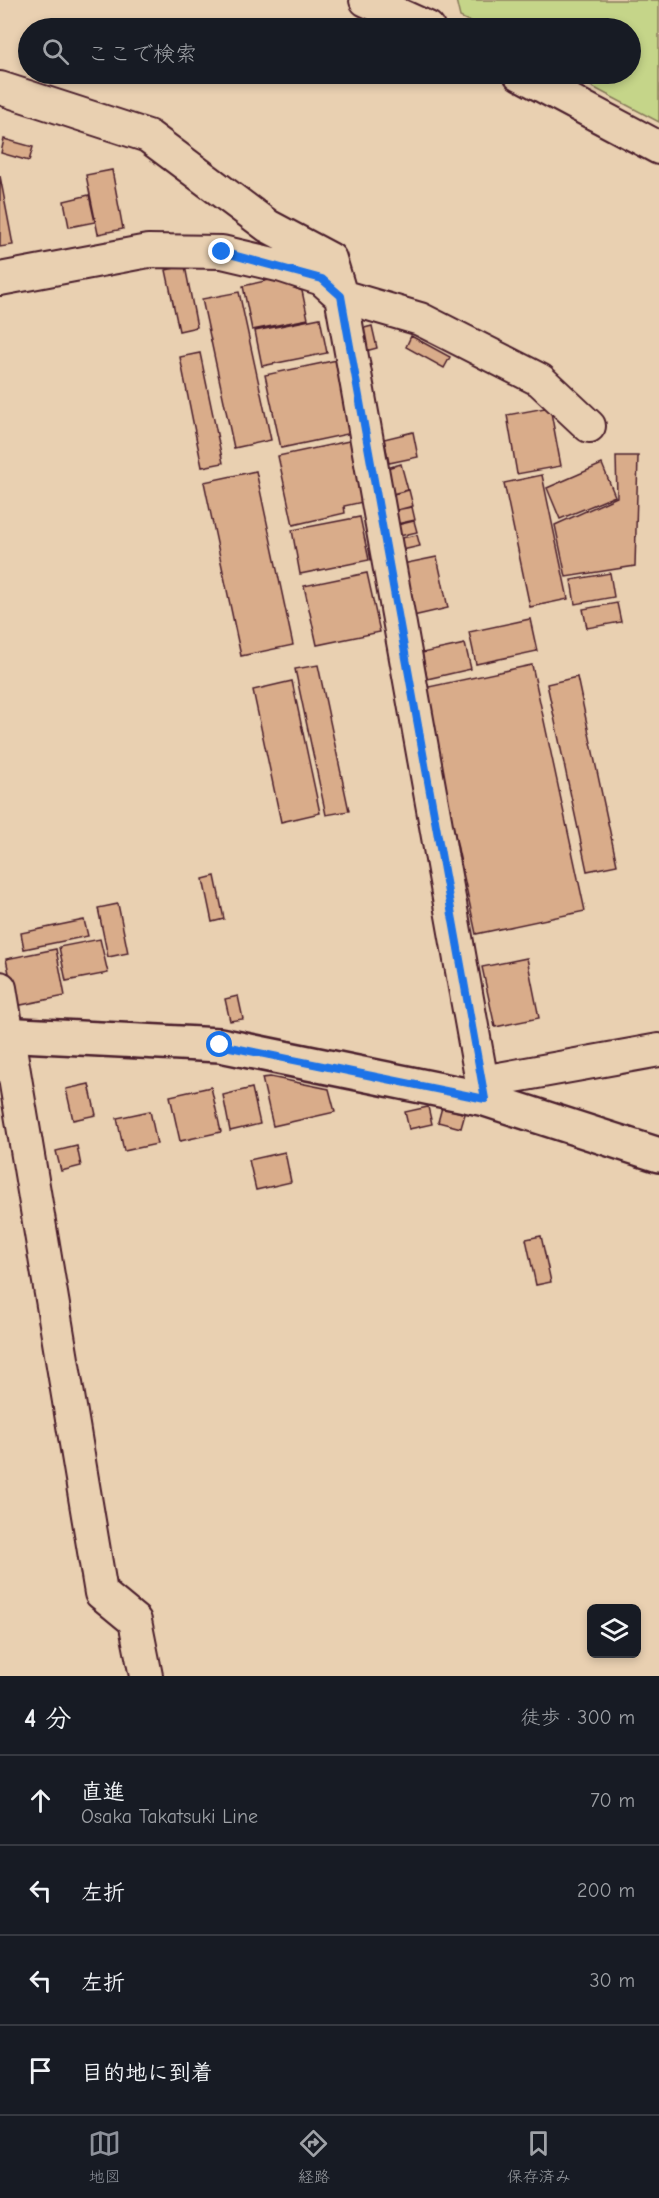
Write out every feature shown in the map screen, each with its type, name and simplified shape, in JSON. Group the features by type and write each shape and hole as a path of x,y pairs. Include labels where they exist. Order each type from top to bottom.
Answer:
{"main road":[{"path":"5,1034 220,1045 483,1091 659,1155"}],"street":[{"path":"366,0 406,18"},
{"path":"539,84 659,148"},
{"path":"0,88 148,136 268,226 330,260 341,296 483,1091 659,1050"},
{"path":"0,279 148,251 222,252 322,279 341,296 420,319 540,380 589,426"},
{"path":"0,988 5,1034 100,1593 135,1621 146,1676"}],"green space":[{"path":"456,0 659,0 659,122 587,84 641,84 641,18 460,17"}],"building":[{"path":"4,139 33,147 29,161 1,153"},
{"path":"112,170 123,229 98,234 86,175"},
{"path":"0,176 13,245 0,247"},
{"path":"89,195 95,222 69,227 64,201"},
{"path":"185,266 197,327 179,331 166,270"},
{"path":"274,279 302,291 308,319 252,330 243,286"},
{"path":"239,292 271,440 234,448 202,299"},
{"path":"320,318 327,353 262,366 255,331"},
{"path":"372,326 377,348 358,353 353,331"},
{"path":"411,336 450,357 444,368 406,347"},
{"path":"200,353 223,463 202,467 180,357"},
{"path":"342,359 357,432 281,448 265,375"},
{"path":"550,407 561,466 517,474 507,415"},
{"path":"413,432 418,457 389,463 384,439"},
{"path":"354,440 367,501 344,506 345,513 293,525 278,456"},
{"path":"616,456 638,456 635,566 566,577 555,525 617,497"},
{"path":"401,464 408,490 388,495 380,470"},
{"path":"602,464 615,496 560,519 547,488"},
{"path":"256,471 293,645 241,656 204,482"},
{"path":"542,475 568,599 530,607 504,483"},
{"path":"409,490 413,506 394,511 390,495"},
{"path":"412,507 415,520 392,525 390,511"},
{"path":"360,517 369,560 300,574 292,530"},
{"path":"414,521 417,532 395,537 393,526"},
{"path":"417,535 420,546 398,551 396,539"},
{"path":"437,557 448,608 413,616 402,564"},
{"path":"367,573 380,632 317,645 304,586"},
{"path":"610,573 614,597 575,604 571,580"},
{"path":"617,603 621,622 587,628 583,609"},
{"path":"530,619 537,651 476,664 469,632"},
{"path":"465,644 471,669 427,679 422,653"},
{"path":"318,665 349,811 326,815 295,669"},
{"path":"532,665 585,911 476,934 424,688"},
{"path":"577,677 617,865 587,871 547,684"},
{"path":"292,681 320,813 281,822 253,690"},
{"path":"215,876 224,919 212,922 203,879"},
{"path":"118,904 128,953 108,957 98,908"},
{"path":"84,920 88,936 24,949 21,933"},
{"path":"100,939 108,973 66,981 59,947"},
{"path":"56,949 65,996 16,1006 6,959"},
{"path":"527,958 539,1018 495,1027 482,967"},
{"path":"238,996 243,1019 230,1021 225,999"},
{"path":"270,1077 329,1089 335,1112 273,1126 262,1078"},
{"path":"89,1084 96,1115 73,1120 66,1089"},
{"path":"211,1087 221,1132 180,1141 170,1096"},
{"path":"252,1088 260,1124 230,1131 223,1095"},
{"path":"428,1107 432,1124 409,1129 405,1112"},
{"path":"442,1107 465,1114 461,1128 438,1122"},
{"path":"150,1111 157,1144 124,1151 117,1118"},
{"path":"77,1146 81,1166 61,1171 56,1151"},
{"path":"285,1152 291,1182 256,1190 249,1160"},
{"path":"541,1236 551,1282 536,1285 526,1239"}],"route":[{"path":"220,1045 485,1099 341,296 322,279 282,266 222,252"}]}
